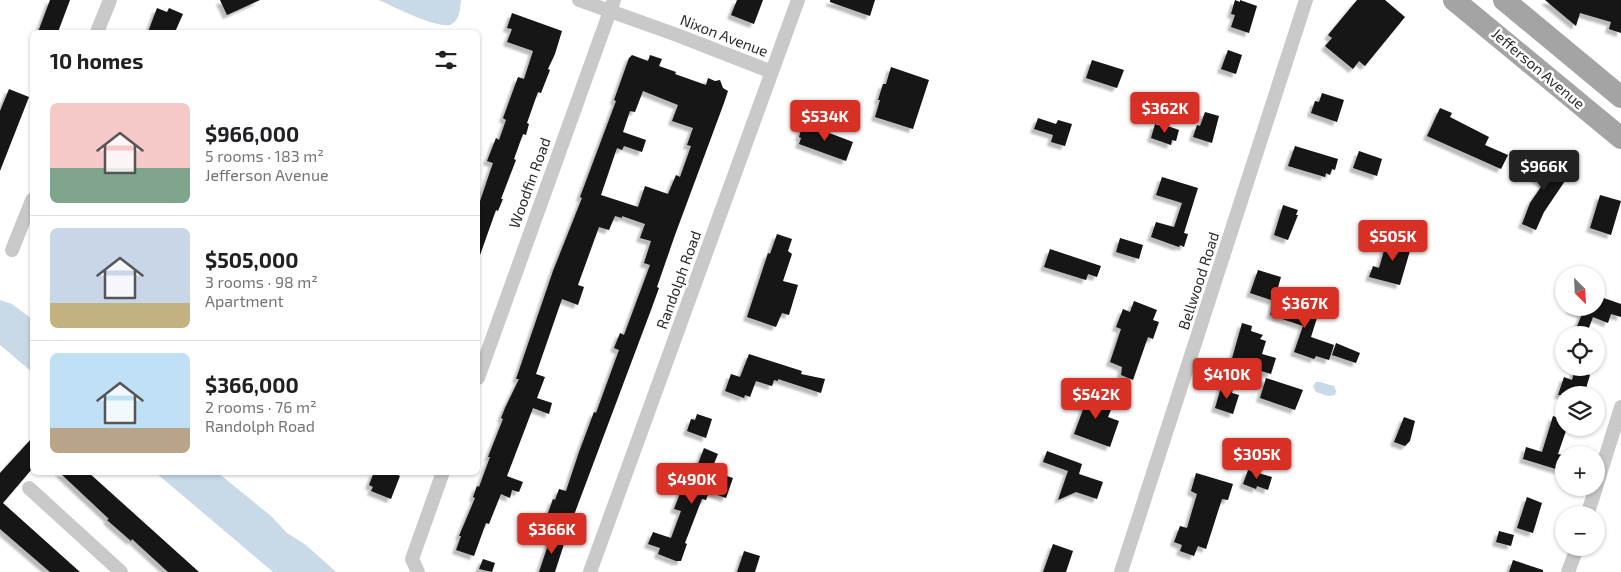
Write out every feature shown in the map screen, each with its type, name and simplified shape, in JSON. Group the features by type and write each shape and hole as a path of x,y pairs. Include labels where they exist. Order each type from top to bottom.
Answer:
{"main road":[{"name":"Jefferson Avenue","path":"1454,0 1621,138"},
{"name":"Jefferson Avenue","path":"1504,0 1621,97"}],"street":[{"path":"98,30 110,0"},
{"name":"Nixon Avenue","path":"578,0 612,6 677,35 772,72"},
{"name":"Randolph Road","path":"590,572 798,0"},
{"name":"Bellwood Road","path":"1121,572 1306,0"},
{"name":"Woodfin Road","path":"480,372 612,6"},
{"path":"12,250 29,221"},
{"path":"1605,459 1621,408"},
{"path":"418,572 412,559 442,475"},
{"path":"29,488 121,572"},
{"path":"1568,572 1574,556"}],"water":[{"path":"379,0 461,0 457,19 452,24 446,25 416,17"},
{"path":"0,300 12,304 30,318 30,370 0,345"},
{"path":"1316,382 1334,386 1335,395 1328,396 1316,392 1313,386"},
{"path":"158,475 220,475 271,516 287,533 306,545 336,572 273,572"}],"building":[{"path":"50,0 70,0 59,30 39,30"},
{"path":"220,0 260,0 227,15"},
{"path":"737,0 763,0 754,24 731,15"},
{"path":"830,0 875,0 870,16 830,2"},
{"path":"1235,0 1257,6 1249,33 1231,27 1235,15 1231,14"},
{"path":"1357,0 1385,0 1405,17 1365,66 1359,61 1353,69 1325,46 1332,38 1328,35"},
{"path":"1545,0 1621,0 1621,33 1609,29 1611,22 1580,13 1576,26"},
{"path":"157,8 167,12 169,8 183,14 176,30 149,30"},
{"path":"512,13 562,31 548,69 550,70 541,93 538,92 527,123 529,124 526,135 523,134 514,159 516,160 501,199 503,199 498,211 496,210 480,255 480,201 493,163 487,161 496,138 499,140 506,120 503,118 518,77 524,79 533,51 507,42 512,29 507,28"},
{"path":"1228,50 1242,55 1236,74 1221,69"},
{"path":"632,55 648,61 650,55 662,59 659,66 676,72 675,74 706,85 708,78 715,81 720,80 723,88 728,91 675,235 657,287 659,288 571,523 548,513 559,489 566,491 594,412 596,413 619,350 614,348 620,333 624,335 650,265 644,263 651,241 640,238 645,224 622,216 622,218 615,216 609,230 599,227 578,285 584,287 578,305 562,299 536,374 545,377 537,398 552,403 549,414 533,408 507,476 523,482 519,492 512,490 510,498 501,494 489,524 486,523 474,556 456,550 461,536 459,536 475,498 473,497 477,486 479,487 490,457 488,457 503,419 501,418 519,379 516,379 553,271 582,198 580,197 616,101 614,100 629,58","holes":["643,91 678,105 672,121 693,128 687,145 691,146 680,177 676,175 668,194 645,186 638,207 601,195 617,148 622,150 624,146 642,152 646,140 623,132 630,111 635,112"]},
{"path":"1092,60 1124,70 1117,88 1086,78"},
{"path":"891,67 929,80 913,129 875,117 883,84 886,84"},
{"path":"9,89 29,97 0,171 0,111"},
{"path":"1322,93 1344,100 1337,122 1311,113 1315,101 1319,102"},
{"path":"1440,108 1452,113 1450,117 1489,137 1485,145 1508,155 1501,169 1427,136"},
{"path":"1205,112 1219,116 1212,143 1193,137 1197,125 1200,126"},
{"path":"1038,118 1056,124 1058,120 1072,124 1065,146 1051,142 1053,135 1034,129"},
{"path":"803,123 853,142 846,161 799,144"},
{"path":"1155,124 1161,126 1162,124 1179,130 1176,141 1172,140 1171,145 1151,138"},
{"path":"1295,146 1338,159 1335,170 1332,169 1330,175 1326,173 1325,177 1288,166"},
{"path":"1359,151 1382,159 1377,176 1353,168"},
{"path":"1545,158 1569,175 1544,212 1536,230 1522,224 1530,203 1543,184 1533,176"},
{"path":"1162,177 1198,188 1184,233 1188,234 1184,247 1151,237 1156,222 1174,227 1182,203 1156,195"},
{"path":"1600,195 1621,201 1611,235 1590,228"},
{"path":"1283,205 1298,210 1296,215 1298,215 1288,240 1274,235"},
{"path":"777,234 792,239 788,251 792,254 783,281 798,285 789,315 782,313 776,327 747,317 768,253 770,254"},
{"path":"1388,237 1412,244 1400,285 1369,277 1373,266 1379,268"},
{"path":"1120,238 1143,245 1139,259 1116,252"},
{"path":"1050,249 1101,266 1097,277 1088,274 1086,280 1044,267"},
{"path":"1258,270 1281,277 1274,301 1250,293"},
{"path":"1605,298 1621,304 1621,317 1611,314 1608,323 1593,317 1590,326 1577,326 1581,316 1605,316"},
{"path":"1312,299 1322,302 1311,337 1334,345 1329,360 1316,356 1314,359 1294,352 1303,326 1270,315 1274,301 1308,312"},
{"path":"1134,301 1157,310 1153,320 1159,322 1153,339 1148,337 1133,380 1121,375 1122,367 1110,362 1121,329 1116,327 1123,309 1130,312"},
{"path":"1242,323 1252,326 1251,331 1263,335 1260,339 1266,341 1262,354 1276,358 1271,374 1231,362"},
{"path":"1336,343 1360,353 1356,363 1332,355"},
{"path":"749,354 802,371 801,374 825,379 821,393 778,379 778,381 774,380 772,386 756,381 750,397 745,395 744,398 725,391 731,374 740,377"},
{"path":"1573,376 1590,376 1587,386 1561,386 1564,377 1572,380"},
{"path":"1266,378 1303,390 1295,410 1260,398"},
{"path":"1222,384 1233,388 1232,393 1239,395 1233,414 1215,408"},
{"path":"1077,392 1113,405 1108,417 1119,421 1110,447 1074,434 1084,407 1073,403"},
{"path":"697,414 712,419 706,438 687,431 691,419 695,420"},
{"path":"1553,416 1555,417 1555,436 1564,436 1561,446 1555,446 1555,469 1523,459 1526,447 1542,452"},
{"path":"1404,417 1415,421 1410,441 1405,446 1394,442"},
{"path":"30,440 30,471 3,503 80,572 50,572 0,529 0,473"},
{"path":"704,448 718,454 711,471 733,478 726,498 709,492 706,500 702,499 685,543 687,544 681,561 676,561 658,554 660,548 648,544 653,532 671,538 681,511 674,509 684,483 690,485"},
{"path":"1047,451 1082,464 1079,474 1103,482 1097,499 1076,492 1058,500 1068,471 1043,462"},
{"path":"1248,470 1272,477 1268,490 1257,486 1256,489 1243,484"},
{"path":"1196,473 1233,484 1228,500 1222,499 1206,549 1198,546 1194,556 1180,551 1182,545 1174,542 1180,526 1187,528 1197,494 1191,491"},
{"path":"62,475 91,475 199,572 168,572 132,539 131,541 107,520 109,519"},
{"path":"373,475 400,476 391,499 371,491 373,487 369,485"},
{"path":"1527,497 1542,503 1533,533 1517,528"},
{"path":"1499,531 1514,535 1511,546 1496,542"},
{"path":"551,536 565,541 555,572 539,572"},
{"path":"1053,544 1073,551 1066,572 1043,572"},
{"path":"744,551 760,556 755,572 737,572"},
{"path":"483,559 495,563 492,572 479,569"},
{"path":"1513,560 1543,570 1543,572 1509,572"}]}
